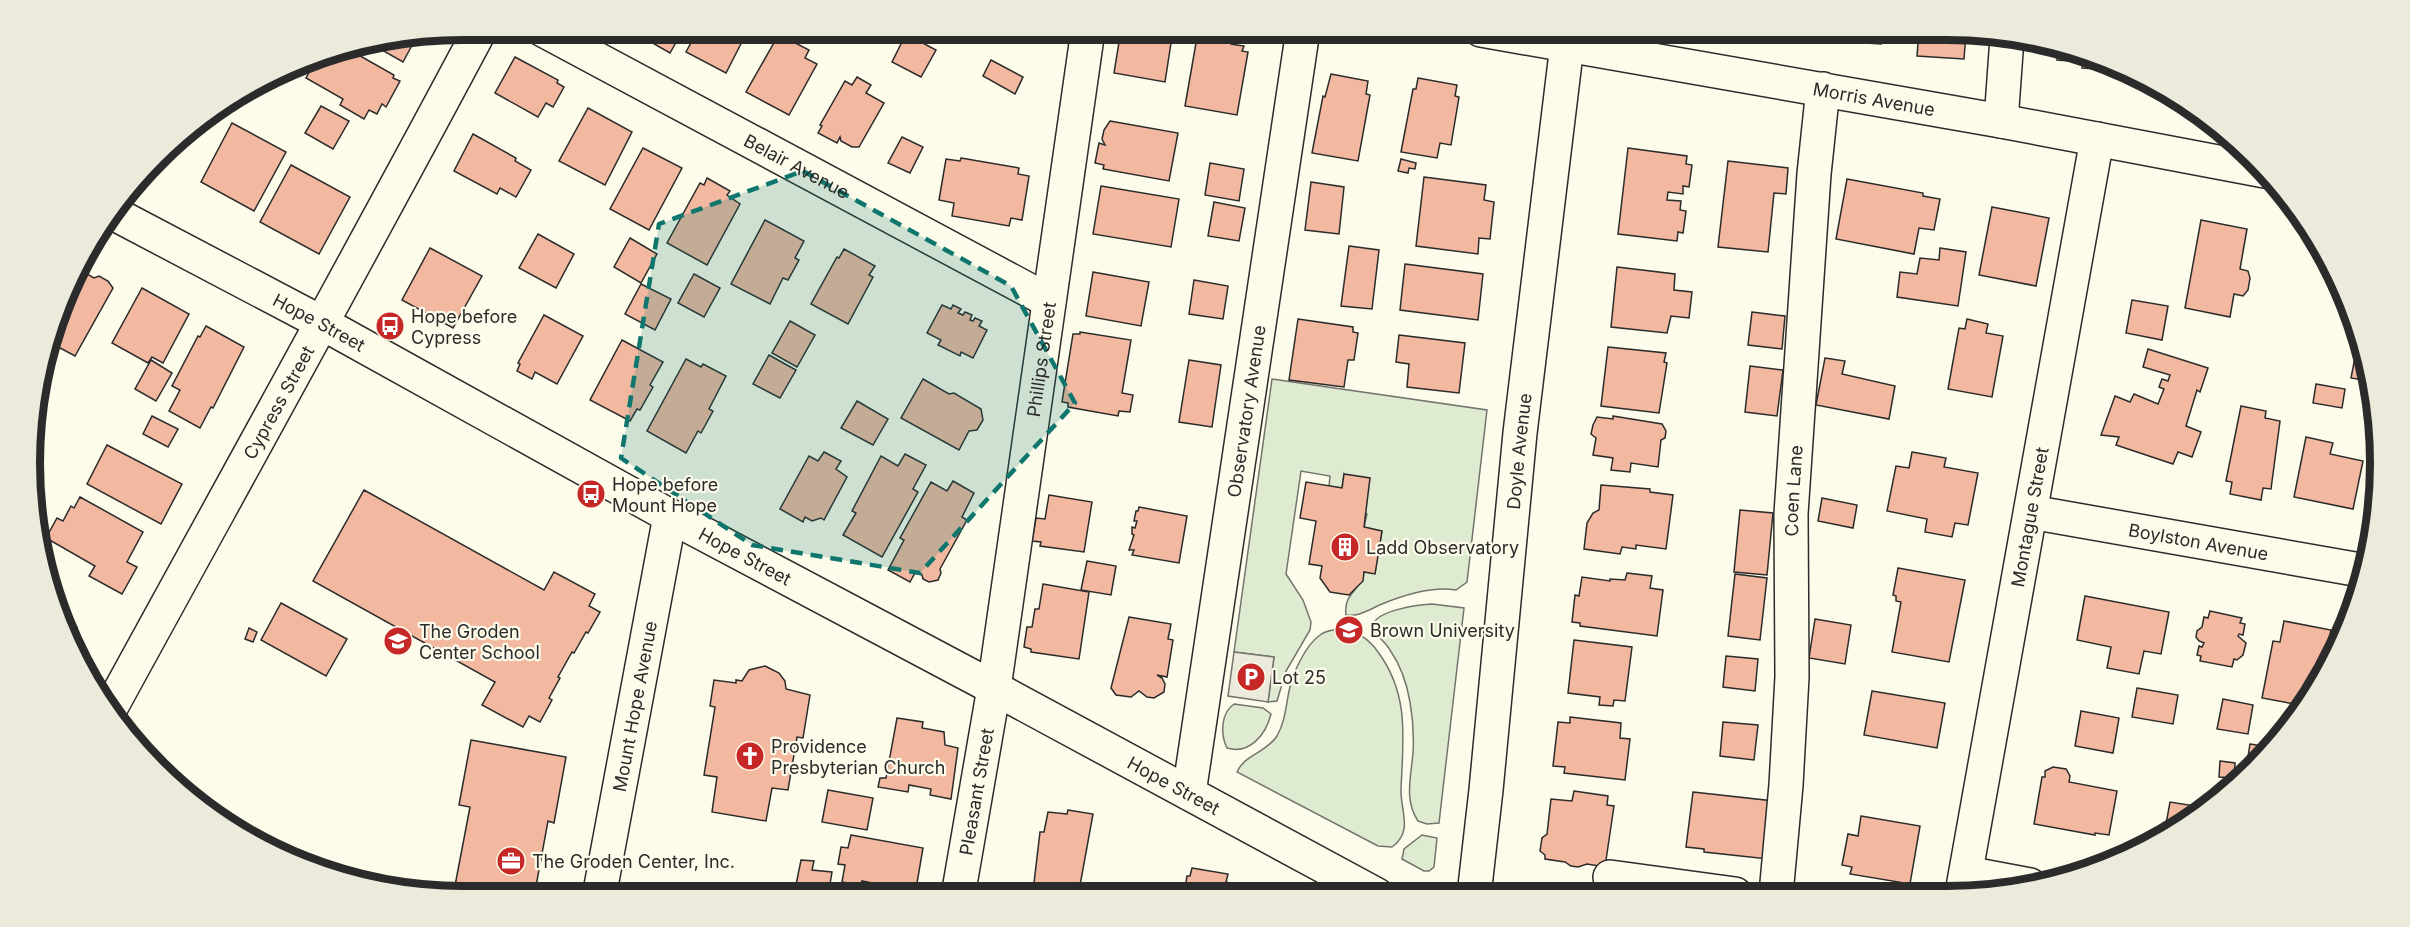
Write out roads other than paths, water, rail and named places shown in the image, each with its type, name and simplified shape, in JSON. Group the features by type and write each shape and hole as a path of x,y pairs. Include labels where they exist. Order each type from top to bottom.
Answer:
{"street":[{"name":"Cypress Street","path":"115,703 347,280 475,40"},
{"name":"Belair Avenue","path":"562,40 1049,301"},
{"name":"Phillips Street","path":"994,688 1087,40"},
{"name":"Observatory Avenue","path":"1189,793 1302,40"},
{"name":"Morris Avenue","path":"1538,40 1567,45 1607,41 1823,89 2250,168"},
{"name":"Doyle Avenue","path":"1475,886 1520,433 1567,45"},
{"path":"2001,121 2007,45"},
{"name":"Coen Lane","path":"1777,886 1786,785 1792,677 1791,514 1814,174 1823,89"},
{"name":"Montague Street","path":"1964,883 2097,139"},
{"name":"Hope Street","path":"120,217 322,323 670,516 1360,886"},
{"name":"Boylston Avenue","path":"2031,512 2356,569"},
{"name":"Mount Hope Avenue","path":"601,886 670,516"},
{"name":"Pleasant Street","path":"960,886 994,688"},
{"path":"1610,877 1677,886"},
{"path":"1964,883 1994,884"}],"place":[{"name":"Hope before Cypress","path":"390,326"},
{"name":"Hope before Mount Hope","path":"591,494"},
{"name":"Ladd Observatory","path":"1345,547"},
{"name":"Brown University","path":"1349,630"},
{"name":"The Groden Center School","path":"398,641"},
{"name":"Lot 25","path":"1251,677"},
{"name":"Providence Presbyterian Church","path":"750,756"},
{"name":"The Groden Center, Inc.","path":"511,861"}]}
